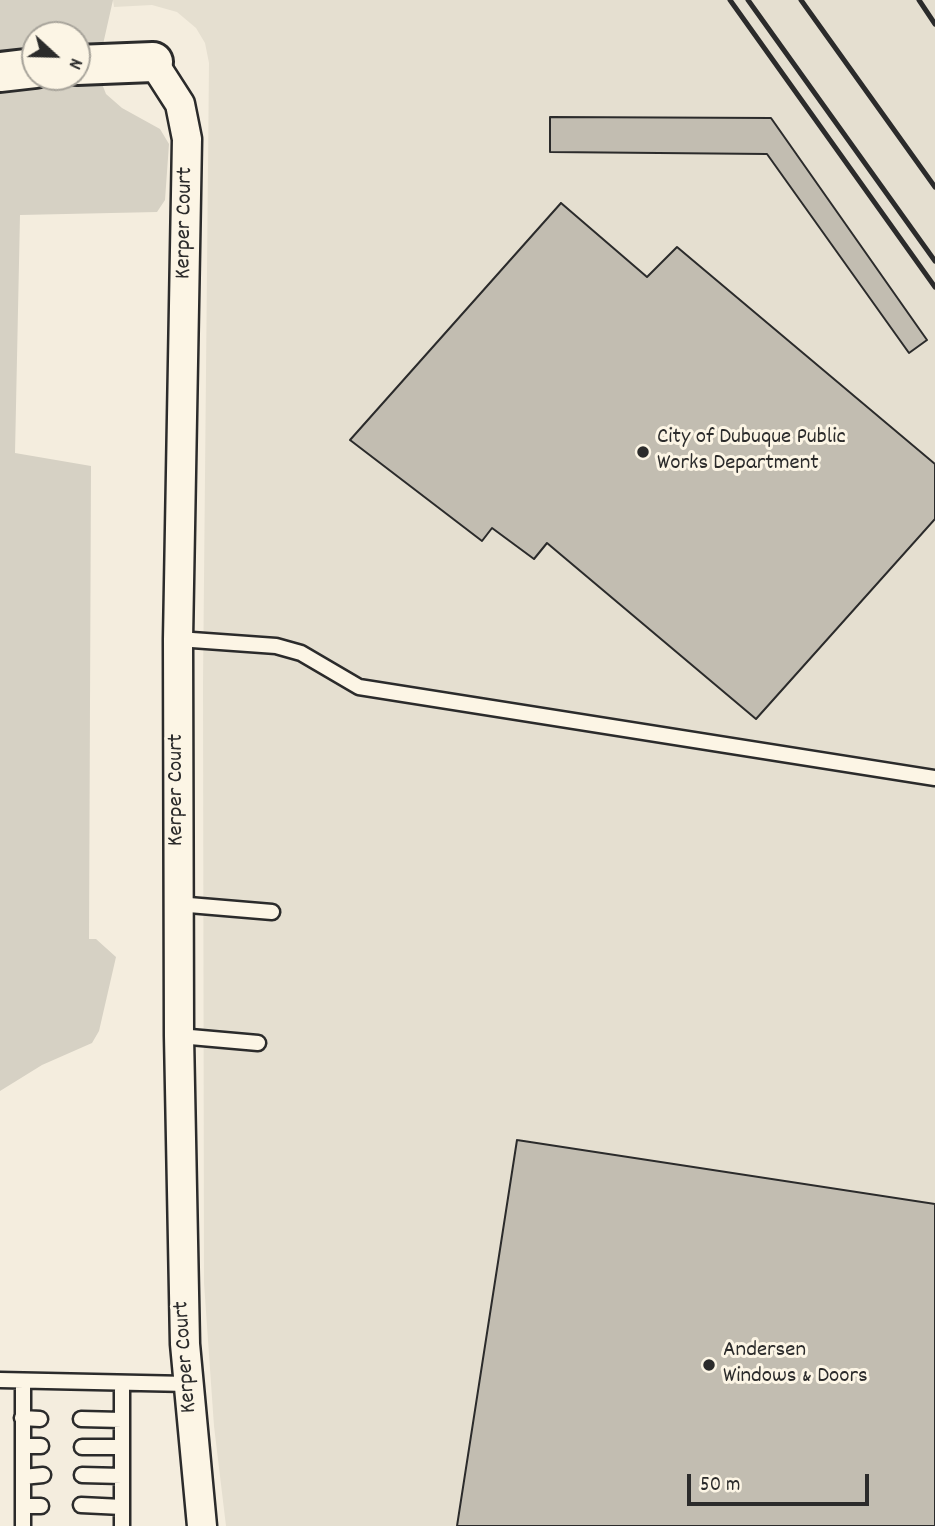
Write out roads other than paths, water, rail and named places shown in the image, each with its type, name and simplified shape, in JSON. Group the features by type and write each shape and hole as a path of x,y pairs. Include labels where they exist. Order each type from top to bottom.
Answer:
{"street":[{"path":"91,64 153,62"},
{"name":"Kerper Court","path":"153,62 180,104 187,139 178,639 178,1036 181,1258 188,1384 202,1526"},
{"path":"0,72 21,70"}],"lane":[{"path":"178,639 276,646 301,653 359,687 935,778"},
{"path":"177,904 272,912"},
{"path":"178,1036 258,1043"},
{"path":"0,1380 122,1385 188,1384"},
{"path":"23,1381 23,1526"},
{"path":"122,1385 122,1526"},
{"path":"22,1418 40,1419"},
{"path":"81,1419 122,1420"},
{"path":"23,1446 41,1446"},
{"path":"82,1447 122,1447"},
{"path":"23,1477 43,1475"},
{"path":"82,1475 122,1476"},
{"path":"81,1505 122,1507"},
{"path":"23,1506 41,1506"}],"railway":[{"path":"730,0 935,287"},
{"path":"748,0 935,261"},
{"path":"801,0 935,187"},
{"path":"919,0 935,24"}],"place":[{"name":"City of Dubuque Public Works Department","path":"643,452"},
{"name":"Andersen Windows & Doors","path":"709,1365"}]}
